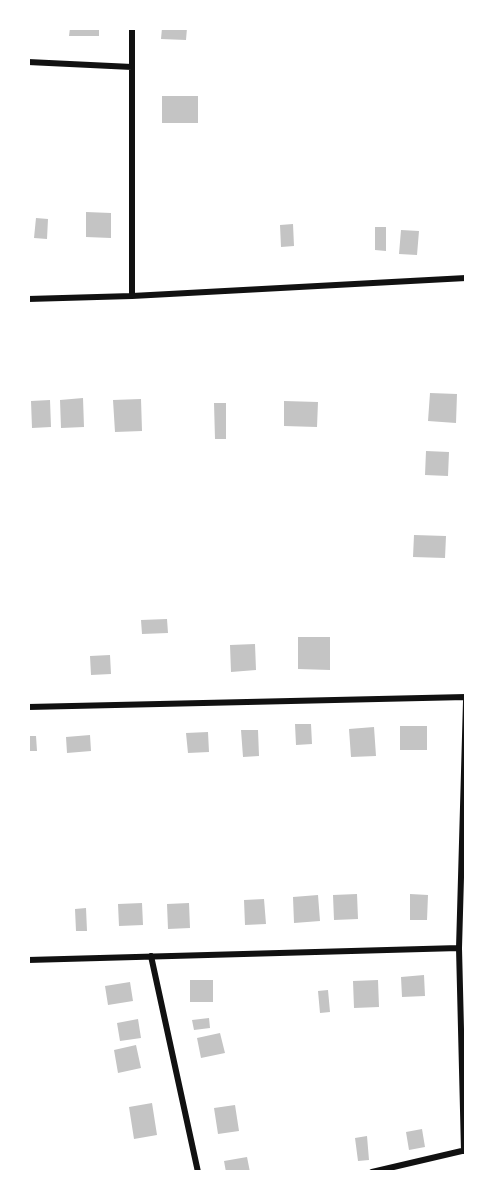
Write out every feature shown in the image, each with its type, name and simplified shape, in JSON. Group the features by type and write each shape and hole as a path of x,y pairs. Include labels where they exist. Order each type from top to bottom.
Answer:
{"street":[{"path":"132,28 132,296"},
{"path":"28,62 132,67"},
{"path":"28,299 132,296 465,278"},
{"path":"28,707 465,699 459,948 465,1150 372,1172"},
{"path":"28,960 459,948"},
{"path":"151,956 198,1172"}],"building":[{"path":"70,28 99,28 99,36 69,36"},
{"path":"162,28 187,28 186,40 161,39"},
{"path":"162,96 198,96 198,123 162,123"},
{"path":"86,212 111,213 111,238 86,237"},
{"path":"36,218 48,219 47,239 34,238"},
{"path":"293,224 294,246 281,247 280,225"},
{"path":"375,227 386,227 386,251 375,250"},
{"path":"401,230 419,231 417,255 399,254"},
{"path":"430,393 457,394 456,423 428,421"},
{"path":"83,398 84,427 61,428 60,400"},
{"path":"141,399 142,431 115,432 113,400"},
{"path":"50,400 51,427 32,428 31,401"},
{"path":"284,401 318,402 317,427 284,426"},
{"path":"214,403 226,403 226,439 215,439"},
{"path":"426,451 449,452 448,476 425,475"},
{"path":"414,535 446,536 445,558 413,557"},
{"path":"167,619 168,633 142,634 141,620"},
{"path":"298,637 330,637 330,670 298,669"},
{"path":"255,644 256,670 231,672 230,645"},
{"path":"110,655 111,674 91,675 90,656"},
{"path":"295,724 311,724 312,744 296,745"},
{"path":"400,726 427,726 427,750 400,750"},
{"path":"374,727 376,756 351,757 349,729"},
{"path":"241,730 258,730 259,756 243,757"},
{"path":"208,732 209,752 188,753 186,733"},
{"path":"90,735 91,751 67,753 66,737"},
{"path":"28,736 36,736 37,751 28,751"},
{"path":"357,894 358,919 334,920 333,895"},
{"path":"410,894 428,895 427,920 410,920"},
{"path":"318,895 320,921 294,923 293,897"},
{"path":"264,899 266,924 245,925 244,900"},
{"path":"142,903 143,925 119,926 118,904"},
{"path":"189,903 190,928 168,929 167,904"},
{"path":"86,908 87,931 76,931 75,909"},
{"path":"424,975 425,996 402,997 401,977"},
{"path":"190,980 213,980 213,1002 190,1002"},
{"path":"378,980 379,1007 354,1008 353,981"},
{"path":"130,982 133,1001 108,1005 105,986"},
{"path":"328,990 330,1012 320,1013 318,991"},
{"path":"209,1018 210,1028 194,1030 192,1020"},
{"path":"138,1019 141,1038 120,1041 117,1023"},
{"path":"220,1033 225,1053 201,1058 197,1038"},
{"path":"136,1045 141,1068 118,1073 114,1050"},
{"path":"152,1103 157,1135 134,1139 129,1107"},
{"path":"235,1105 239,1131 218,1134 214,1108"},
{"path":"422,1129 425,1147 409,1150 406,1132"},
{"path":"367,1136 369,1160 358,1161 355,1138"},
{"path":"247,1157 250,1172 226,1172 224,1161"}]}
